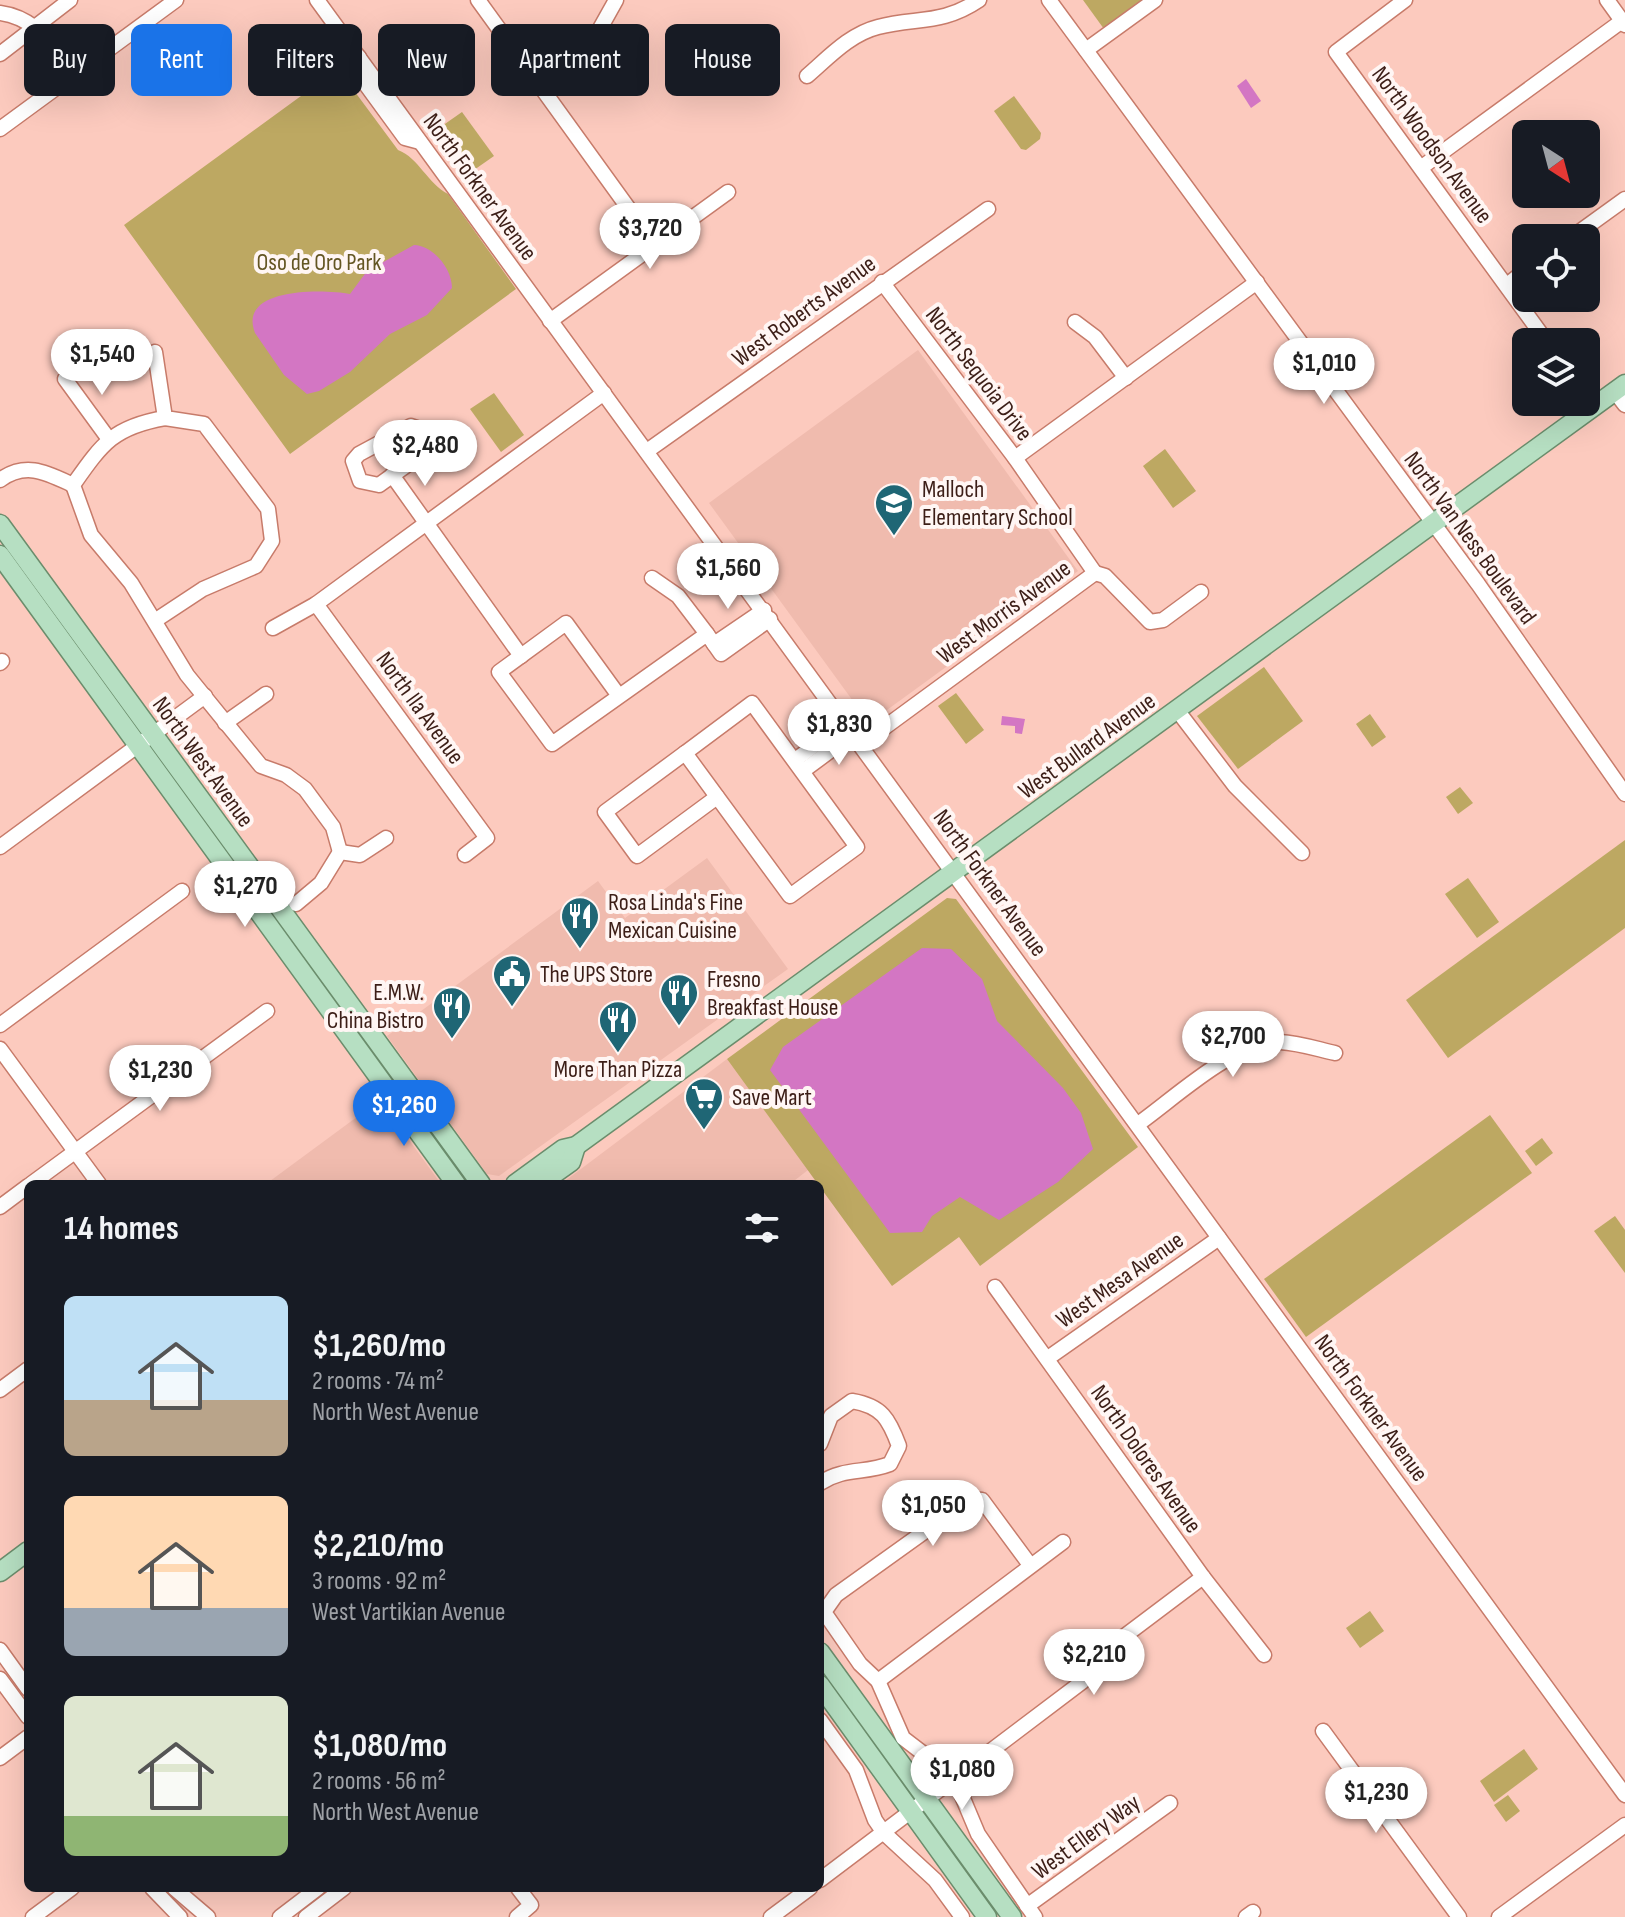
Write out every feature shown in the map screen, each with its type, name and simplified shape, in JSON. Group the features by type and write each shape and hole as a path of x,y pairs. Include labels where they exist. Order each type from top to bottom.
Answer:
{"main road":[{"name":"West Bullard Avenue","path":"1600,398 1623,390"},
{"name":"West Bullard Avenue","path":"520,1180 563,1149 576,1146 955,872 1432,524 1572,416"},
{"name":"North West Avenue","path":"0,524 478,1180"},
{"name":"North West Avenue","path":"0,555 453,1180"},
{"path":"228,870 259,900 330,994 347,999"},
{"name":"West Bullard Avenue","path":"546,1180 571,1162 576,1146"},
{"path":"0,1572 24,1554"},
{"path":"824,1658 926,1799 1025,1913"},
{"path":"824,1691 987,1917"}],"street":[{"path":"37,24 70,0"},
{"path":"115,45 176,0"},
{"name":"North Forkner Avenue","path":"317,0 1625,1795"},
{"path":"478,0 495,24"},
{"path":"603,24 616,0"},
{"path":"807,76 850,39 865,32 878,27 938,20 979,0"},
{"name":"North Van Ness Boulevard","path":"1049,0 1257,282 1625,794"},
{"path":"1086,50 1155,0"},
{"name":"North Woodson Avenue","path":"1405,0 1336,52 1537,328"},
{"path":"1422,167 1624,23 1607,0"},
{"path":"0,13 17,16 27,24"},
{"path":"0,54 24,34"},
{"path":"0,129 45,96"},
{"path":"548,96 655,245"},
{"path":"550,321 728,192"},
{"path":"1590,224 1625,199"},
{"name":"West Roberts Avenue","path":"647,451 988,209"},
{"path":"1507,285 1512,281"},
{"name":"North Sequoia Drive","path":"882,282 1015,458 1095,573 1105,576 1150,622 1163,620 1201,592"},
{"path":"1015,458 1257,282"},
{"path":"1075,322 1095,337 1126,378"},
{"path":"155,352 165,418"},
{"path":"65,379 108,438"},
{"path":"273,628 316,604 604,393"},
{"path":"73,485 108,438 136,423 165,418 204,424 268,509 272,541 256,566 203,589 156,620"},
{"path":"417,427 427,440 425,452 392,475 379,485 368,485 357,476 353,461 402,428 417,427"},
{"path":"0,480 13,470 37,469 73,485 91,535 156,620 187,675 261,766 286,775 305,789 333,827 340,852 321,883 296,904"},
{"path":"392,475 521,656"},
{"name":"West Morris Avenue","path":"799,766 1095,573"},
{"path":"652,578 678,596 714,644"},
{"name":"North Ila Avenue","path":"316,604 487,838 465,855"},
{"path":"619,696 566,623 499,672 552,744 619,696 767,614"},
{"path":"225,723 266,694"},
{"path":"0,847 205,696"},
{"path":"685,753 790,896 857,847 752,703 605,812 637,856 717,797"},
{"path":"1177,710 1235,786 1302,853"},
{"path":"340,852 360,855 386,838"},
{"path":"0,1025 182,891"},
{"path":"37,1180 267,1011"},
{"path":"1138,1124 1222,1063 1256,1045 1279,1042 1335,1053"},
{"path":"0,1049 96,1180"},
{"path":"0,1207 24,1189"},
{"name":"West Mesa Avenue","path":"1048,1358 1219,1238"},
{"name":"North Dolores Avenue","path":"995,1287 1203,1577 1264,1655"},
{"path":"0,1390 24,1372"},
{"path":"824,1434 831,1416 852,1401 879,1408 890,1423 899,1446 890,1464 873,1471 838,1472 824,1481"},
{"path":"1025,1913 978,1834 954,1777 903,1738 878,1681 860,1664 824,1612 836,1595 970,1499 982,1500 992,1510 1030,1565"},
{"path":"878,1681 1063,1542"},
{"path":"824,1877 1082,1682 1122,1638 1203,1577"},
{"path":"0,1650 24,1683"},
{"path":"0,1679 24,1712"},
{"path":"824,1726 856,1770 875,1820 884,1833 935,1880 962,1917"},
{"path":"1323,1731 1459,1917"},
{"path":"0,1758 24,1740"},
{"name":"West Ellery Way","path":"1025,1913 1170,1803"},
{"path":"1499,1917 1625,1825"},
{"path":"33,1917 67,1892"},
{"path":"156,1892 180,1917"},
{"path":"179,1892 208,1917"},
{"path":"280,1917 313,1892"},
{"path":"306,1917 339,1892"},
{"path":"517,1917 531,1905 521,1892"},
{"path":"771,1917 805,1892"}],"shaded area":[{"path":"1246,79 1261,101 1251,108 1237,86"},
{"path":"414,245 435,254 445,266 451,281 452,288 427,315 390,334 350,372 319,391 307,394 284,375 255,333 253,318 258,307 286,294 350,294 367,271"},
{"name":"Malloch Elementary School","path":"918,350 1078,571 869,723 709,503"},
{"path":"1002,716 1025,719 1022,734 1015,733 1015,726 1001,725"},
{"path":"707,858 788,969 499,1176 487,1174 387,1036 598,881 625,918"},
{"path":"922,948 951,949 982,979 997,1021 1063,1088 1081,1113 1093,1149 1058,1182 999,1220 960,1197 932,1216 922,1232 890,1233 770,1070 783,1047"},
{"path":"727,1059 808,1170 795,1180 566,1180"},
{"path":"380,1100 438,1180 271,1180"}],"green space":[{"path":"1083,0 1143,0 1104,29"},
{"name":"Oso de Oro Park","path":"301,96 358,96 398,150 412,159 434,184 448,194 516,289 290,454 124,225"},
{"path":"1014,96 1041,133 1040,139 1026,150 1021,149 994,111"},
{"path":"462,112 494,156 474,170 442,126"},
{"path":"494,393 524,435 501,452 470,409"},
{"path":"1165,449 1196,491 1173,508 1143,466"},
{"path":"1264,667 1303,721 1238,769 1197,716"},
{"path":"956,693 984,730 966,744 938,706"},
{"path":"1370,714 1386,737 1372,747 1356,724"},
{"path":"1460,787 1473,803 1458,814 1446,797"},
{"path":"1625,840 1625,928 1448,1058 1406,1000"},
{"path":"1468,878 1499,922 1477,938 1445,894"},
{"path":"947,898 956,899 1138,1147 980,1266 959,1237 892,1286 824,1192 824,1180 815,1180 727,1059"},
{"path":"1490,1115 1532,1173 1306,1337 1264,1279"},
{"path":"1542,1138 1553,1153 1536,1166 1525,1151"},
{"path":"1615,1216 1625,1230 1625,1273 1594,1231"},
{"path":"1370,1611 1384,1631 1360,1648 1346,1628"},
{"path":"1524,1749 1538,1769 1494,1802 1480,1781"},
{"path":"1508,1795 1520,1811 1506,1822 1494,1805"}],"place":[{"name":"Malloch Elementary School","path":"894,537"},
{"name":"Rosa Linda's Fine Mexican Cuisine","path":"580,950"},
{"name":"The UPS Store","path":"512,1008"},
{"name":"Fresno Breakfast House","path":"679,1027"},
{"name":"E.M.W. China Bistro","path":"452,1040"},
{"name":"More Than Pizza","path":"618,1054"},
{"name":"Save Mart","path":"704,1131"}]}
